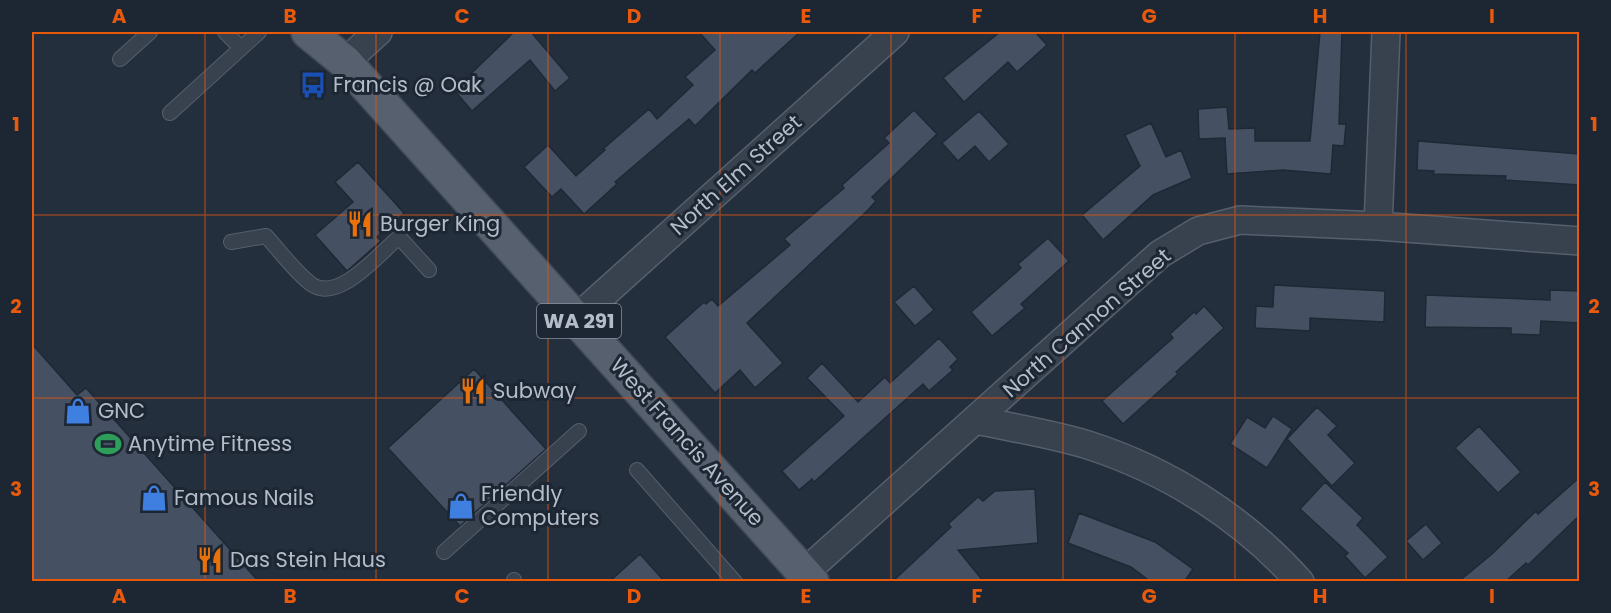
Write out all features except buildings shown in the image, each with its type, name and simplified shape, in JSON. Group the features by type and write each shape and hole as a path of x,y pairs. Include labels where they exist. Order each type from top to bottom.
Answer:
{"main road":[{"name":"West Francis Avenue","path":"308,32 345,62 808,577"},
{"name":"West Francis Avenue","path":"328,32 345,62"}],"street":[{"path":"345,62 378,32"},
{"name":"North Elm Street","path":"577,318 895,32"},
{"path":"1378,226 1386,32"},
{"name":"North Cannon Street","path":"808,577 1160,254 1198,231 1240,220 1378,226 1580,241"},
{"path":"977,420 1087,445 1170,478 1240,524 1300,582"}],"lane":[{"path":"120,59 150,32"},
{"path":"225,32 241,48"},
{"path":"170,113 259,32"},
{"path":"231,242 266,236 312,285 327,290 343,285 399,237 429,270"},
{"path":"444,552 579,431"},
{"path":"637,470 735,582"}],"place":[{"name":"Francis @ Oak","path":"313,85"},
{"name":"Burger King","path":"360,224"},
{"name":"Subway","path":"473,391"},
{"name":"GNC","path":"78,411"},
{"name":"Anytime Fitness","path":"108,444"},
{"name":"Famous Nails","path":"154,498"},
{"name":"Friendly Computers","path":"461,506"},
{"name":"Das Stein Haus","path":"210,560"}]}
